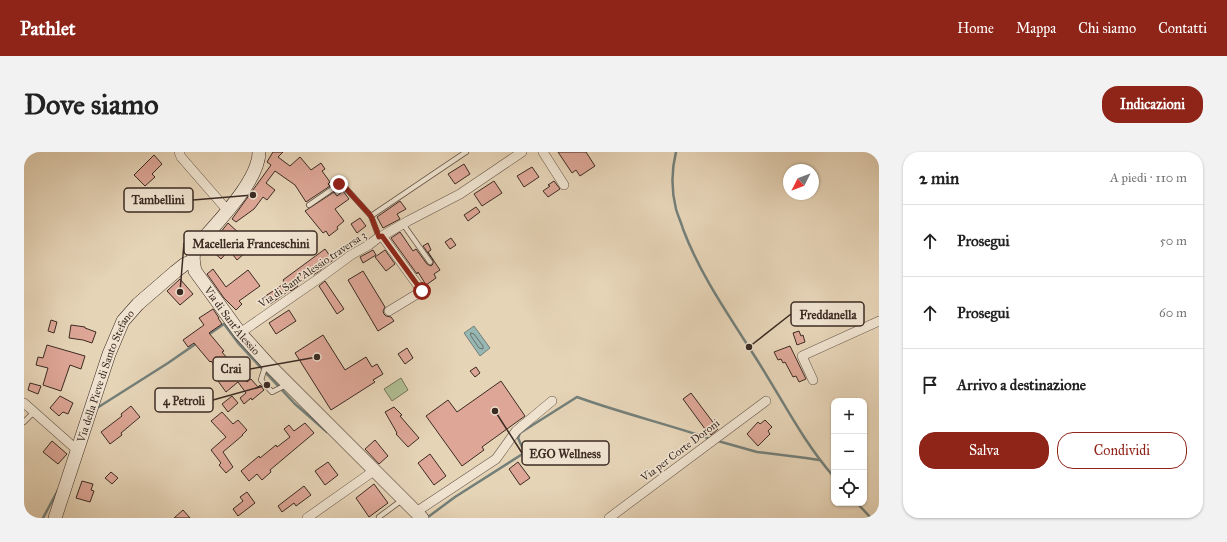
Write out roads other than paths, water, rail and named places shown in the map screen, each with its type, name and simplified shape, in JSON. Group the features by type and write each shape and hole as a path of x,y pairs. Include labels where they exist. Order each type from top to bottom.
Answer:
{"street":[{"path":"179,152 228,211"},
{"path":"193,261 197,246 228,211 251,178 256,166 259,152"},
{"name":"Via di Sant'Alessio traversa 3","path":"240,332 351,255 381,236 460,194 522,152"},
{"path":"544,152 564,185"},
{"path":"381,236 422,291 389,311"},
{"name":"Via di Sant'Alessio","path":"193,261 195,271 240,332 400,502 419,515"},
{"name":"Via della Pieve di Santo Stefano","path":"55,518 109,354 123,321 138,304 175,272 185,264 193,261"},
{"path":"813,380 802,356 879,321"},
{"path":"419,515 496,459 516,431 552,401"},
{"name":"Via per Corte Doroni","path":"609,518 766,401"},
{"path":"24,403 77,450"},
{"path":"307,518 372,472"}],"lane":[{"path":"371,216 466,152"},
{"path":"309,204 341,183 371,216 381,236"},
{"path":"404,224 430,262"},
{"path":"24,422 34,412"},
{"path":"379,517 400,502"}],"water":[{"path":"474,326 490,348 480,356 464,333"}],"waterway":[{"path":"676,152 672,180 674,202 690,247 718,298 803,436 831,473"},
{"path":"208,335 224,324 239,344 295,404 327,432"},
{"path":"97,408 197,343"},
{"path":"428,517 455,497 524,453 518,438 520,433 577,397 711,439"},
{"path":"718,441 757,452 819,460"},
{"path":"43,518 58,490"},
{"path":"860,506 871,518"}],"place":[{"name":"Tambellini","path":"253,195"},
{"name":"Macelleria Franceschini","path":"180,292"},
{"name":"Freddanella","path":"749,347"},
{"name":"Crai","path":"317,357"},
{"name":"4 Petroli","path":"267,385"},
{"name":"EGO Wellness","path":"495,411"}]}
